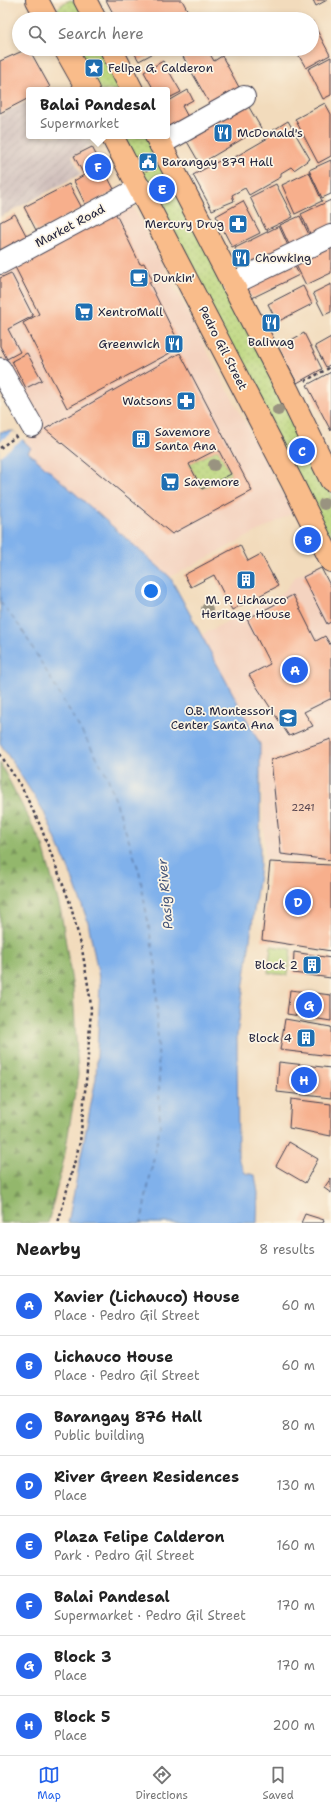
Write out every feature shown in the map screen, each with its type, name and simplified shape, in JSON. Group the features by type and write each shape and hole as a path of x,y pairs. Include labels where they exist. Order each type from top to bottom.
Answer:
{"main road":[{"path":"37,0 44,12"},
{"path":"85,0 91,12"},
{"path":"69,56 86,87"},
{"path":"115,56 130,87"},
{"name":"Pedro Gil Street","path":"114,139 292,482 331,561"},
{"path":"158,140 288,391 331,480"}],"street":[{"path":"170,134 244,97"},
{"name":"Market Road","path":"0,263 140,188"},
{"path":"232,284 331,236"},
{"path":"0,369 26,430"}],"path":[{"path":"288,391 331,367"},
{"path":"0,448 26,430"},
{"path":"0,754 22,788 40,826 70,903 82,949 90,997 91,1010 87,1071 80,1142 58,1223"}],"shaded area":[{"path":"26,102 26,139 89,139 92,145 72,156 81,174 0,217 0,115"},
{"path":"130,201 200,338 293,513 170,577 28,452 31,448 25,441 41,427 0,353 0,269"},
{"name":"O.B. Montessori Center Santa Ana","path":"320,564 331,583 331,861 265,859 260,744 201,635 284,592 296,576"}],"green space":[{"path":"71,0 79,5 82,12 58,12 58,8"},
{"path":"78,56 106,56 122,87 94,87"},
{"path":"122,139 150,139 249,328 331,493 331,547"},
{"path":"218,449 231,474 202,489 189,464"},
{"path":"0,763 43,846 61,912 73,989 78,1075 64,1159 48,1223 0,1223"},
{"path":"271,946 291,949 288,975 268,973"}],"water":[{"name":"Pasig River","path":"14,431 31,448 28,452 170,577 260,744 260,867 237,1035 238,1158 245,1173 255,1175 258,1193 257,1223 68,1223 96,1078 100,983 88,922 70,872 43,810 0,743 0,432"}],"pier":[{"path":"14,431 23,439 0,456 0,441"}],"building":[{"path":"106,0 182,0 188,12 112,12"},
{"path":"313,0 327,0 316,6"},
{"path":"319,34 330,55 306,68 299,56 319,56"},
{"path":"12,56 33,56 50,87 26,87 26,100 0,113 0,61"},
{"path":"136,56 148,56 139,61"},
{"path":"183,56 211,56 214,61 222,56 240,89 211,106"},
{"path":"331,57 331,95 323,99 308,69"},
{"path":"163,61 181,92 170,98 170,87 152,87 144,72"},
{"path":"188,90 193,100 182,106 189,119 170,129 170,100"},
{"name":"McDonald's","path":"246,102 261,128 200,164 185,138"},
{"path":"325,103 331,114 331,156 318,163 295,119"},
{"path":"288,121 310,159 294,170 291,167 281,173 281,177 249,195 245,188 232,195 234,201 212,210 193,175 221,160 223,164 268,138 267,134"},
{"path":"92,147 115,191 86,206 74,181 84,175 74,156"},
{"name":"Barangay 879 Hall","path":"150,154 156,165 146,171 139,159"},
{"path":"331,160 331,194 322,198 309,170"},
{"path":"309,172 322,201 295,214 282,185"},
{"path":"69,184 82,208 37,232 24,207"},
{"path":"276,184 293,217 266,230 250,197"},
{"path":"331,200 331,232 313,240 301,214"},
{"name":"Mercury Drug","path":"243,201 260,233 232,247 216,216"},
{"path":"114,210 140,264 144,263 153,281 149,282 181,347 67,408 23,323 39,314 13,263"},
{"path":"15,214 28,239 0,254 0,222"},
{"path":"300,216 312,241 292,251 280,225"},
{"path":"279,226 290,250 246,271 235,248"},
{"path":"331,242 331,273 306,285 294,261"},
{"path":"293,262 299,275 252,298 245,285"},
{"path":"11,273 33,316 8,329 20,352 7,359 0,346 0,278"},
{"path":"331,284 331,312 324,315 313,293"},
{"path":"303,286 312,304 277,322 268,304"},
{"path":"304,333 322,369 297,383 278,347"},
{"path":"331,337 331,364 326,367 315,346"},
{"path":"27,353 42,380 26,388 12,361"},
{"name":"Savemore Santa Ana","path":"180,353 252,491 172,534 45,429","holes":["218,449 231,474 202,489 189,464"]},
{"path":"331,372 331,431 307,385"},
{"path":"305,440 313,455 298,462 291,447"},
{"name":"M. P. Lichauco Heritage House","path":"240,545 248,561 261,554 278,586 232,610 214,575 191,587 184,575"},
{"path":"321,568 331,587 331,622 327,624 303,577"},
{"path":"293,595 316,641 325,636 331,646 331,700 330,699 304,712 313,726 289,736 249,675 270,664 247,619"},
{"path":"331,739 331,860 281,854 271,760"},
{"path":"270,862 331,865 331,951 262,940"},
{"name":"Block 2","path":"294,952 331,958 331,978 293,973"},
{"path":"290,990 331,995 331,1021 287,1014"},
{"name":"Block 4","path":"285,1019 331,1027 331,1056 280,1050"},
{"path":"279,1062 331,1068 331,1098 277,1092"},
{"path":"291,1099 331,1104 331,1136 289,1128"},
{"path":"289,1142 318,1159 305,1183 276,1166"},
{"path":"331,1178 331,1193 324,1188"},
{"path":"305,1214 324,1220 323,1223 301,1223"}],"ferry route":[{"path":"0,602 21,628 107,775 139,871 156,967 160,1126 141,1223"}],"place":[{"name":"Felipe G. Calderon","path":"94,68"},
{"name":"McDonald's","path":"223,133"},
{"name":"Barangay 879 Hall","path":"148,162"},
{"name":"Balai Pandesal","path":"98,167"},
{"name":"Plaza Felipe Calderon","path":"162,189"},
{"name":"Mercury Drug","path":"238,224"},
{"name":"Chowking","path":"241,258"},
{"name":"Dunkin'","path":"139,278"},
{"name":"XentroMall","path":"84,312"},
{"name":"Baliwag","path":"271,323"},
{"name":"Greenwich","path":"174,344"},
{"name":"Watsons","path":"186,401"},
{"name":"Savemore Santa Ana","path":"141,439"},
{"name":"Barangay 876 Hall","path":"302,451"},
{"name":"Savemore","path":"170,482"},
{"name":"Lichauco House","path":"308,540"},
{"name":"M. P. Lichauco Heritage House","path":"246,580"},
{"name":"Xavier (Lichauco) House","path":"295,670"},
{"name":"O.B. Montessori Center Santa Ana","path":"288,718"},
{"name":"River Green Residences","path":"298,902"},
{"name":"Block 2","path":"312,965"},
{"name":"Block 3","path":"309,1005"},
{"name":"Block 4","path":"306,1038"},
{"name":"Block 5","path":"304,1080"}]}
